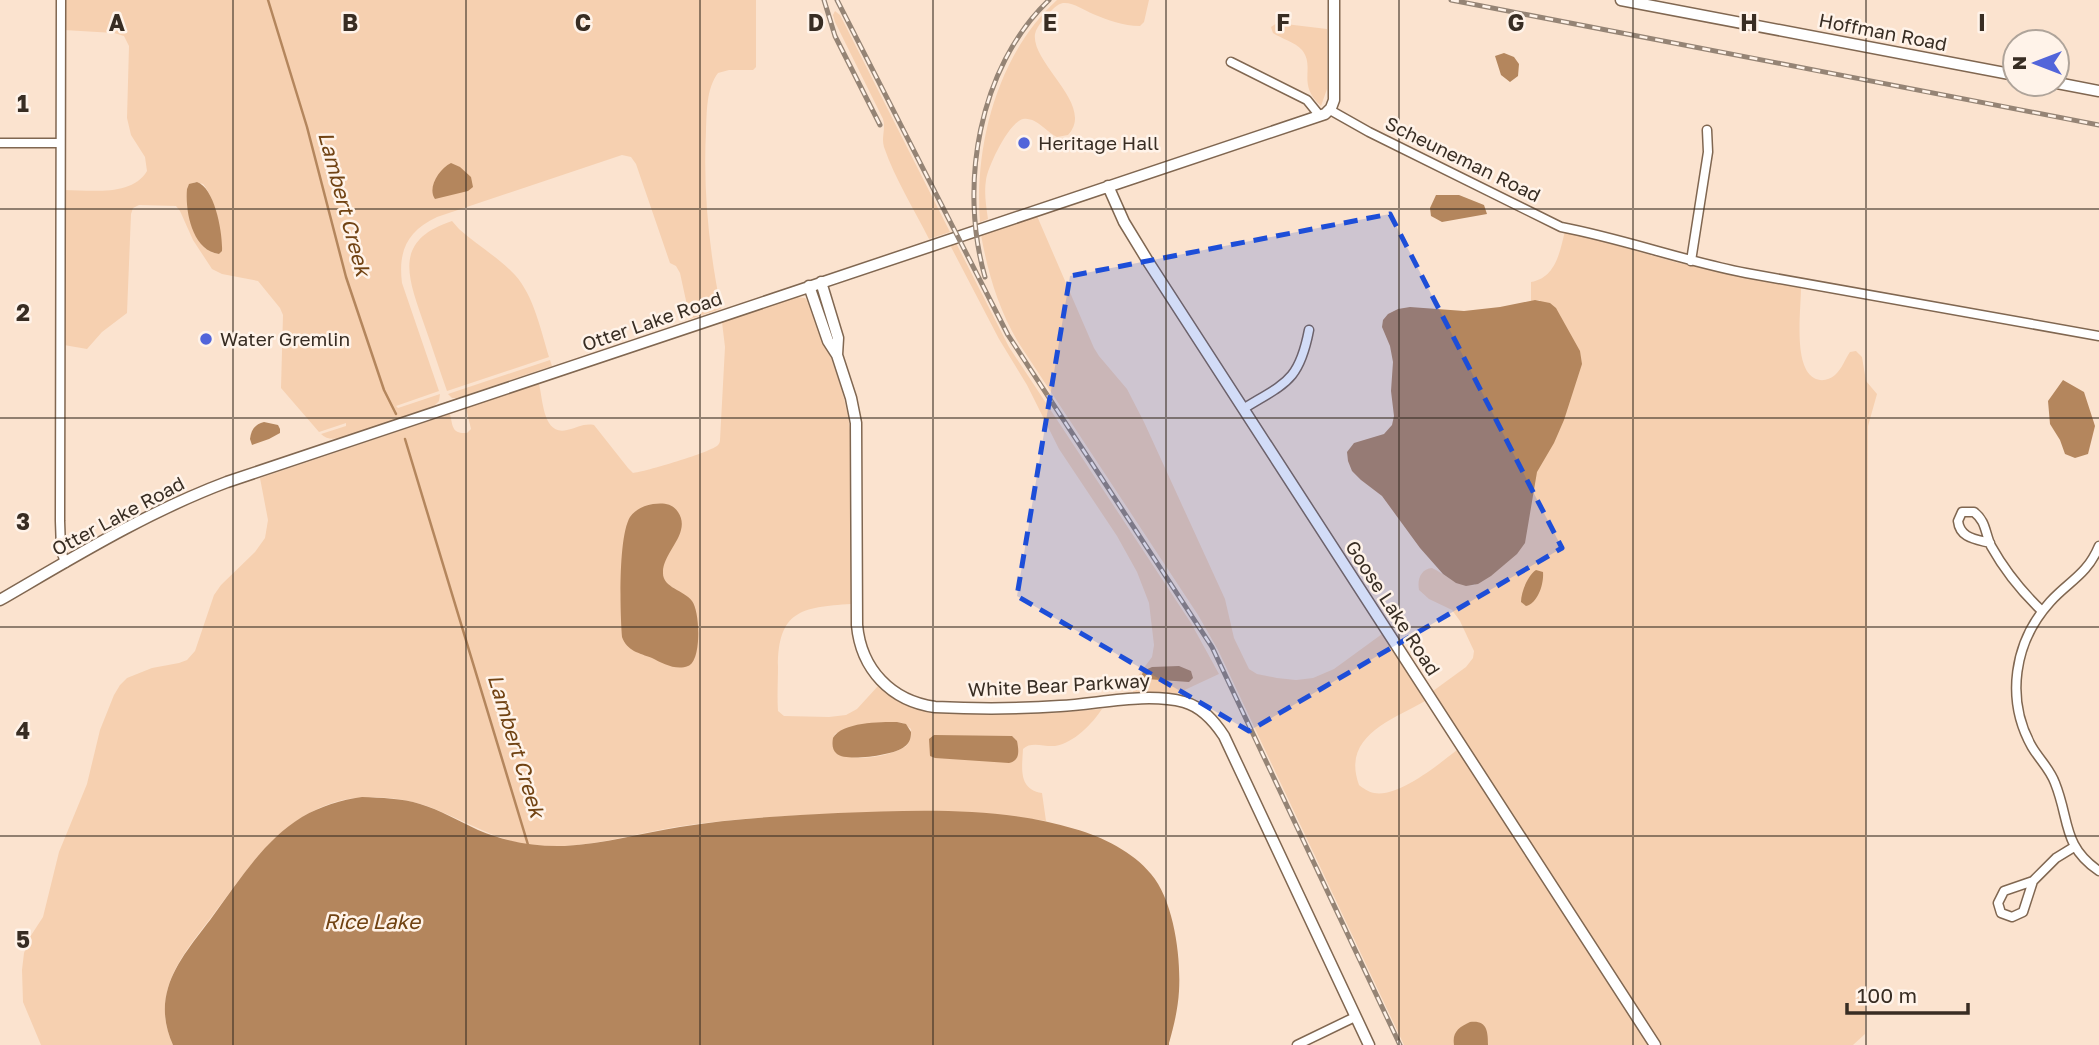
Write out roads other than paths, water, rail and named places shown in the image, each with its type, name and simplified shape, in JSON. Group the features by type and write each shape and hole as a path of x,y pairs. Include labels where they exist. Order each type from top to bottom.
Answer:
{"street":[{"path":"61,0 60,521 61,548 65,562"},
{"path":"1330,110 1334,96 1334,0"},
{"name":"Hoffman Road","path":"1621,0 2001,72"},
{"path":"1231,62 1307,100 1320,116"},
{"path":"2071,86 2099,91"},
{"name":"Otter Lake Road","path":"0,600 164,508 208,489 1320,116 1330,110"},
{"name":"Scheuneman Road","path":"1330,110 1561,228 1582,231 1691,261 1788,281 2099,336"},
{"path":"1691,261 1708,152 1707,130"},
{"path":"0,143 60,143"},
{"name":"Goose Lake Road","path":"1108,186 1134,239 1655,1045"},
{"name":"White Bear Parkway","path":"821,282 838,338 837,355"},
{"name":"White Bear Parkway","path":"808,286 828,341 837,355 853,406 857,431 858,628 862,650 875,674 886,686 903,697 930,706 1051,707 1160,698 1186,702 1198,708 1224,736 1369,1045"},
{"path":"1243,409 1294,375 1305,352 1309,330"},
{"path":"1990,543 1961,533 1958,521 1962,513 1974,512 1980,516 1990,543 2016,585 2042,611"},
{"path":"2099,546 2084,571 2042,611 2018,660 2015,690 2023,729 2057,787 2074,847 2099,871"},
{"path":"2033,881 2023,912 2012,917 2001,913 1998,903 2004,891 2033,881 2056,858 2074,847"},
{"path":"1297,1045 1355,1017"}],"water":[{"path":"1504,53 1514,57 1519,64 1518,76 1510,82 1501,75 1495,56"},
{"path":"451,163 471,177 473,187 468,191 435,199 433,184 442,170"},
{"path":"197,182 209,193 217,212 222,243 222,251 219,254 202,245 192,228 187,208 187,189 189,184"},
{"path":"1436,195 1459,195 1484,205 1487,214 1442,222 1431,216 1430,208"},
{"path":"1535,300 1550,303 1556,308 1580,351 1582,364 1564,420 1537,472 1525,543 1517,554 1491,576 1478,584 1466,586 1443,574 1420,548 1382,496 1352,471 1347,452 1354,443 1384,434 1392,425 1393,362 1382,327 1388,314 1410,307 1464,311"},
{"path":"2063,380 2084,392 2095,426 2088,454 2075,458 2065,454 2050,424 2048,401"},
{"path":"264,422 278,425 280,433 252,445 252,430"},
{"path":"653,504 670,505 678,512 682,527 667,557 663,572 666,582 692,601 697,615 696,655 688,666 679,668 634,651 622,637 621,576 626,527 635,512"},
{"path":"1536,570 1543,572 1541,587 1534,601 1526,606 1521,602 1522,593"},
{"path":"1179,666 1191,671 1193,678 1189,682 1146,679 1142,675 1143,671 1152,667"},
{"path":"862,724 906,724 911,732 909,742 899,750 850,757 837,754 833,749 833,738 844,729"},
{"path":"934,735 1012,736 1017,741 1018,755 1009,763 935,758 930,756 929,739"},
{"name":"Rice Lake","path":"362,797 413,802 489,834 510,841 542,846 594,843 719,821 868,812 988,813 1017,816 1075,829 1096,836 1126,852 1144,866 1159,885 1174,930 1179,977 1178,1004 1169,1045 173,1045 166,1024 165,1010 166,995 176,968 243,875 264,849 288,826 331,804"},
{"path":"1470,1022 1483,1025 1488,1035 1488,1045 1454,1045 1457,1030"}],"waterway":[{"name":"Lambert Creek","path":"268,0 307,127 346,277 384,390 396,414"},
{"name":"Lambert Creek","path":"405,439 529,848"}],"railway":[{"path":"824,0 835,36 880,125"},
{"path":"837,0 1008,335 1212,647 1400,1045"},
{"path":"985,277 977,242 974,205 975,167 981,130 1005,59 1025,28 1049,0"},
{"path":"1451,0 2099,125"}],"place":[{"name":"Heritage Hall","path":"1024,143"},
{"name":"Water Gremlin","path":"206,339"}]}
